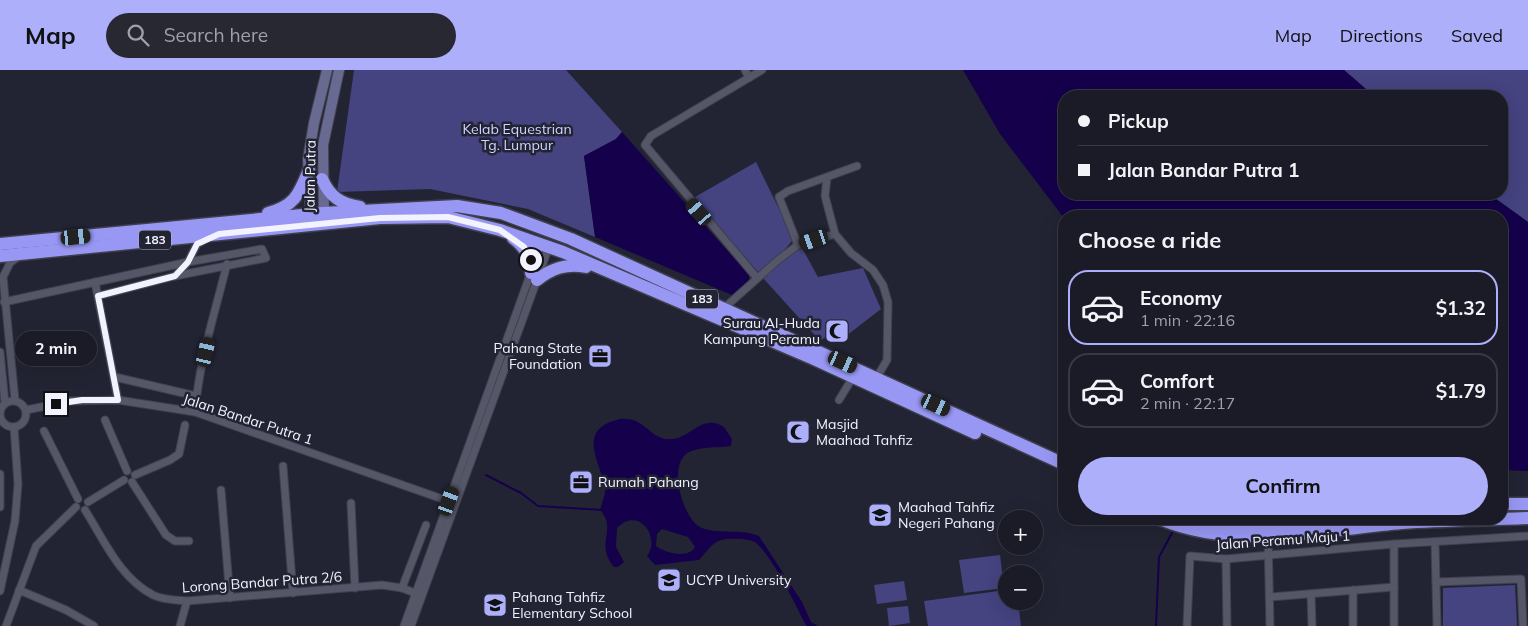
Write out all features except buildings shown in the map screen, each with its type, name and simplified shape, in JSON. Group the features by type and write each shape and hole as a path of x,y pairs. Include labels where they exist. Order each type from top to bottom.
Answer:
{"highway":[{"path":"237,221 286,207 298,194 309,170"},
{"path":"322,179 328,192 346,205 375,210"},
{"path":"446,206 456,212 499,220 536,233 545,246 558,242 626,271 638,270"},
{"name":"183","path":"0,256 219,234 375,210 457,206 501,213 570,239 1058,461"},
{"name":"183","path":"0,244 237,221 448,217 500,230 608,272 853,377 1058,471"},
{"path":"500,230 524,247 531,260 534,277 564,266 575,265 608,272"},
{"path":"1508,504 1528,504"},
{"path":"1508,519 1528,518"},
{"path":"1198,525 1226,536 1268,536 1382,525"},
{"path":"1206,525 1256,528 1290,525"}],"main road":[{"name":"Jalan Putra","path":"317,219 309,170 314,123 327,70"},
{"name":"Jalan Putra","path":"317,219 322,179 323,145 339,70"}],"street":[{"path":"745,70 749,78"},
{"path":"757,278 645,145 646,141 658,132 762,70"},
{"path":"798,245 779,197 788,191 857,166"},
{"path":"827,178 825,196 835,234 851,253 873,270 887,296 888,353 885,365 877,378"},
{"path":"175,276 188,262 197,244 219,234"},
{"path":"723,309 757,278 798,245 835,234"},
{"path":"411,626 419,595 452,502 534,277 547,252 545,246"},
{"path":"4,302 188,262 262,249 266,258 228,264 98,296"},
{"path":"14,400 3,277 10,262 21,254"},
{"path":"195,412 196,396 228,264"},
{"path":"95,282 118,400"},
{"path":"0,352 5,403"},
{"path":"115,377 196,396"},
{"path":"839,400 853,377"},
{"path":"14,400 22,403 26,410 24,422 14,427 5,424 0,417 1,409 5,403 14,400"},
{"name":"Jalan Bandar Putra 1","path":"26,410 71,402 118,400 195,412 452,502"},
{"path":"105,420 127,471"},
{"path":"132,482 135,474 170,460 179,454 185,425"},
{"path":"0,591 15,522 18,484 14,427"},
{"path":"6,626 36,546 76,508 78,499 44,431"},
{"path":"283,466 293,593"},
{"path":"127,471 131,470 135,474"},
{"path":"124,480 123,476 127,471"},
{"path":"0,474 0,507"},
{"path":"124,480 129,483 132,482"},
{"path":"76,508 81,512 85,510 88,502 124,480"},
{"path":"132,482 166,535 175,541 189,541"},
{"path":"221,490 230,598"},
{"path":"78,499 83,498 88,502"},
{"path":"351,503 355,588"},
{"name":"Lorong Bandar Putra 2/6","path":"85,510 124,571 139,586 154,595 187,601 382,585 402,588 419,595"},
{"path":"402,588 426,525"},
{"path":"1268,536 1270,626"},
{"name":"Jalan Peramu Maju 1","path":"1188,626 1190,556 1226,559 1394,544 1528,536"},
{"path":"1435,542 1437,626"},
{"path":"1394,544 1394,626"},
{"path":"1226,559 1227,626"},
{"path":"1436,582 1522,579 1523,626"},
{"path":"1270,597 1394,587"},
{"path":"19,590 66,610 94,626"},
{"path":"1353,590 1353,626"},
{"path":"1311,594 1312,626"},
{"path":"404,626 419,595"},
{"path":"180,626 187,601"}],"green space":[{"name":"Kelab Equestrian Tg. Lumpur","path":"354,70 566,70 622,132 616,139 584,156 595,237 528,209 430,189 337,192"},
{"path":"1344,70 1528,70 1528,222 1497,200 1508,200 1508,90 1367,90"},
{"path":"756,162 782,215 792,241 781,254 758,272 697,202 695,197"},
{"path":"802,248 818,277 863,268 881,309 846,336 845,326 828,328 828,335 820,341 763,278 791,254"},
{"path":"1000,555 1001,565 998,565 998,589 964,593 959,560"},
{"path":"904,581 907,600 877,604 874,585"},
{"path":"1515,585 1517,626 1443,626 1443,588"},
{"path":"998,591 998,610 1019,610 1021,626 928,626 924,601"},
{"path":"908,606 910,623 889,626 887,608"}],"shaded area":[{"path":"963,70 1344,70 1367,90 1058,90 1058,200 1497,200 1528,222 1528,471 1508,470 1508,210 1058,210 1000,134"},
{"path":"622,132 749,275 749,281 732,295 595,237 584,156 616,139"},
{"path":"620,419 628,419 641,424 661,438 668,439 683,436 709,423 716,423 724,427 732,439 731,446 691,451 681,461 678,471 678,482 689,516 702,528 709,530 745,532 759,536 802,602 811,622 818,626 807,626 769,558 753,541 744,539 721,540 711,546 699,560 655,565 647,556 651,549 649,533 640,522 633,520 625,522 617,528 616,547 624,562 618,567 614,567 608,559 606,551 607,524 600,510 605,487 594,446 595,437 599,430 607,424","holes":["662,529 688,537 695,547 688,553 671,553 656,546 657,534"]}],"waterway":[{"path":"486,475 521,493 538,506 602,510"},
{"path":"1156,626 1159,557 1172,533"}],"place":[{"name":"Surau Al-Huda Kampung Peramu","path":"837,331"},
{"name":"Pahang State Foundation","path":"600,356"},
{"name":"Masjid Maahad Tahfiz","path":"798,432"},
{"name":"Rumah Pahang","path":"581,482"},
{"name":"Maahad Tahfiz Negeri Pahang","path":"880,515"},
{"name":"UCYP University","path":"669,580"},
{"name":"Pahang Tahfiz Elementary School","path":"495,605"}],"route":[{"path":"56,404 82,400 118,400 98,296 175,276 188,262 192,250 197,244 202,240 219,234 380,218 448,217 500,230 514,238 524,247 531,260"}]}
